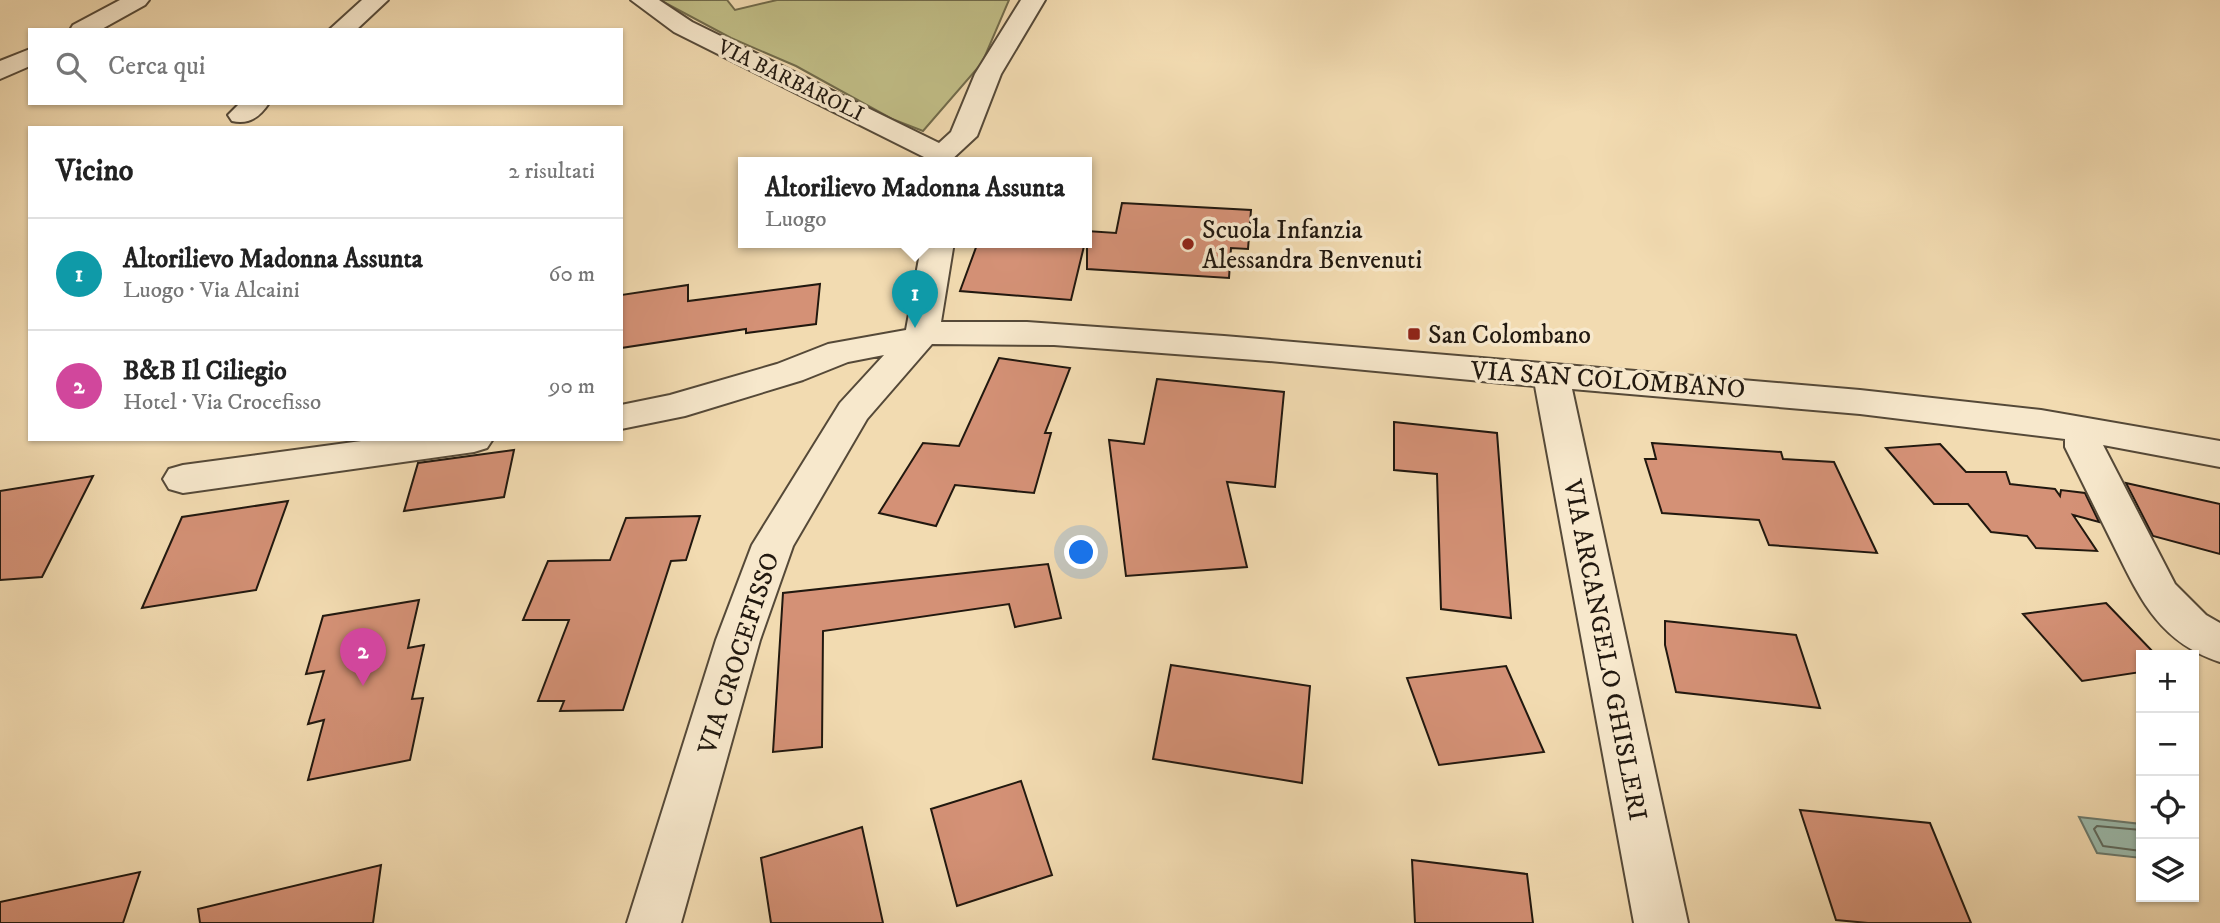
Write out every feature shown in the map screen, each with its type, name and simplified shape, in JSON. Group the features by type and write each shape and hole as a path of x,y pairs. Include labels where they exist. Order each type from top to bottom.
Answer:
{"street":[{"path":"343,28 376,0"},
{"name":"VIA BARBAROLI","path":"643,0 683,27 941,157"},
{"path":"944,157 963,136 988,74 1033,0"},
{"path":"90,25 135,11"},
{"path":"0,71 28,57"},
{"path":"623,417 672,407 790,373 840,352 921,336 937,248"},
{"name":"VIA SAN COLOMBANO","path":"921,336 978,329 1757,391 1945,409 2083,429 2220,454"},
{"name":"VIA CROCEFISSO","path":"654,923 738,640 773,545 853,412 921,336"},
{"name":"VIA ARCANGELO GHISLERI","path":"1551,376 1661,923"},
{"path":"2083,429 2084,447 2160,596 2190,627 2220,644"},
{"path":"183,479 459,441"}],"shaded area":[{"path":"660,0 727,0 735,10 777,0 1009,0 982,63 923,131 892,119 796,66 731,38"}],"water":[{"path":"2079,817 2136,823 2136,857 2097,853"}],"building":[{"name":"Scuola Infanzia Alessandra Benvenuti","path":"1122,203 1251,210 1248,249 1231,248 1229,278 1087,269 1087,248 1092,248 1092,231 1116,233"},
{"path":"976,248 1084,248 1071,300 960,291"},
{"path":"820,284 816,324 746,333 746,329 623,348 623,295 688,285 688,301"},
{"path":"999,358 1070,368 1045,433 1051,433 1034,493 955,485 936,526 879,513 923,443 959,446"},
{"path":"1157,379 1284,392 1275,487 1227,482 1247,567 1126,576 1109,440 1144,444"},
{"path":"1394,422 1497,433 1511,618 1441,609 1437,474 1394,470"},
{"path":"1652,443 1781,452 1783,459 1834,462 1877,553 1769,545 1759,520 1662,513 1645,459 1656,459"},
{"path":"1940,444 1966,472 2006,472 2010,484 2055,489 2060,496 2061,490 2085,493 2099,522 2073,515 2097,551 2036,548 2027,536 1991,532 1968,504 1934,504 1886,448"},
{"path":"514,450 504,497 404,511 418,463"},
{"path":"93,476 42,577 0,580 0,491"},
{"path":"2126,483 2220,504 2220,554 2153,536"},
{"path":"288,501 256,590 142,608 182,517"},
{"path":"700,516 686,560 671,561 623,710 560,711 564,701 538,701 569,620 523,620 548,561 610,560 626,518"},
{"path":"1048,564 1061,618 1015,627 1009,604 823,631 822,747 773,752 783,593"},
{"path":"419,600 408,648 424,645 412,699 423,698 410,760 308,780 324,720 308,724 324,671 306,674 323,616"},
{"path":"2106,603 2151,650 2136,650 2136,673 2082,681 2023,614"},
{"path":"1665,621 1796,635 1820,708 1676,692 1665,645"},
{"path":"1171,665 1310,686 1302,783 1153,759"},
{"path":"1506,666 1544,752 1439,765 1407,678"},
{"path":"1021,781 1052,875 957,906 931,809"},
{"path":"1800,810 1930,823 1971,923 1868,923 1836,920"},
{"path":"862,827 883,923 771,923 761,858"},
{"path":"1412,860 1527,874 1533,923 1415,923"},
{"path":"381,865 373,923 200,923 198,909"},
{"path":"140,872 123,923 0,923 0,902"}],"place":[{"name":"Scuola Infanzia Alessandra Benvenuti","path":"1188,244"},
{"name":"Altorilievo Madonna Assunta","path":"915,328"},
{"name":"San Colombano","path":"1414,334"},
{"name":"B&B Il Ciliegio","path":"363,686"}]}
